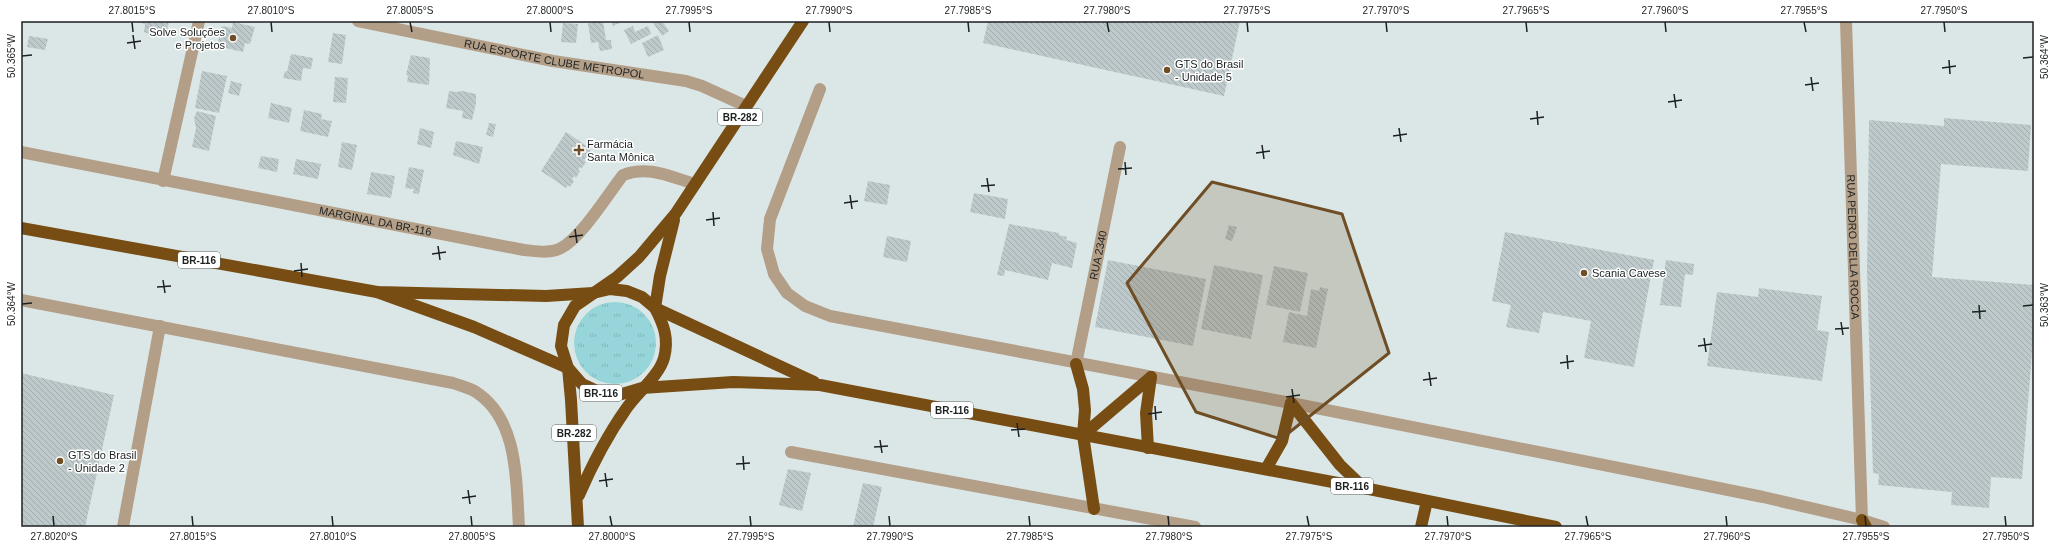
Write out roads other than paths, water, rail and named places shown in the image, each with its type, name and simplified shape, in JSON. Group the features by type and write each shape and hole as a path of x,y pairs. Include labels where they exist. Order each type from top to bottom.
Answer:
{"highway":[{"name":"BR-282","path":"578,527 574,433 568,368 562,346 564,325 576,306 639,258 676,213 803,21"},
{"name":"BR-282","path":"577,498 599,451 626,408 655,375 665,353 667,342 664,324 655,308 667,244 676,213"},
{"name":"BR-116","path":"21,228 377,292 546,296 593,293 610,289 626,290 642,297 655,308 820,386"},
{"name":"BR-116","path":"377,292 474,327 568,368 582,384 601,393 622,394 642,388 732,382 820,386 1266,469 1556,527"},
{"path":"1076,364 1083,389 1085,410 1083,435 1094,509"},
{"path":"1083,435 1151,377"},
{"path":"1148,448 1146,413 1151,377"},
{"path":"1266,469 1282,441 1291,403"},
{"path":"1291,403 1340,465 1364,488"},
{"path":"1421,527 1427,501"}],"street":[{"path":"163,180 199,21"},
{"name":"RUA ESPORTE CLUBE METROPOL","path":"358,21 553,61 686,81 702,86 746,106"},
{"name":"RUA PEDRO DELLA ROCCA","path":"1846,21 1864,523"},
{"path":"820,89 770,219 767,249 774,274 787,293 805,306 830,316 1076,364 1291,403 1672,478 1884,527"},
{"name":"RUA 2340","path":"1076,364 1120,147"},
{"name":"MARGINAL DA BR-116","path":"21,152 524,250 545,251 560,249 573,241 623,175 635,170 651,171 695,184"},
{"path":"21,300 453,383 476,391 493,406 505,427 511,447 519,527"},
{"path":"123,527 160,326"},
{"path":"790,452 1195,527"}],"place":[{"name":"Solve Soluções e Projetos","path":"233,38"},
{"name":"GTS do Brasil - Unidade 5","path":"1167,70"},
{"name":"Farmácia Santa Mônica","path":"579,150"},
{"name":"Scania Cavese","path":"1584,273"},
{"name":"GTS do Brasil - Unidade 2","path":"60,461"}]}
